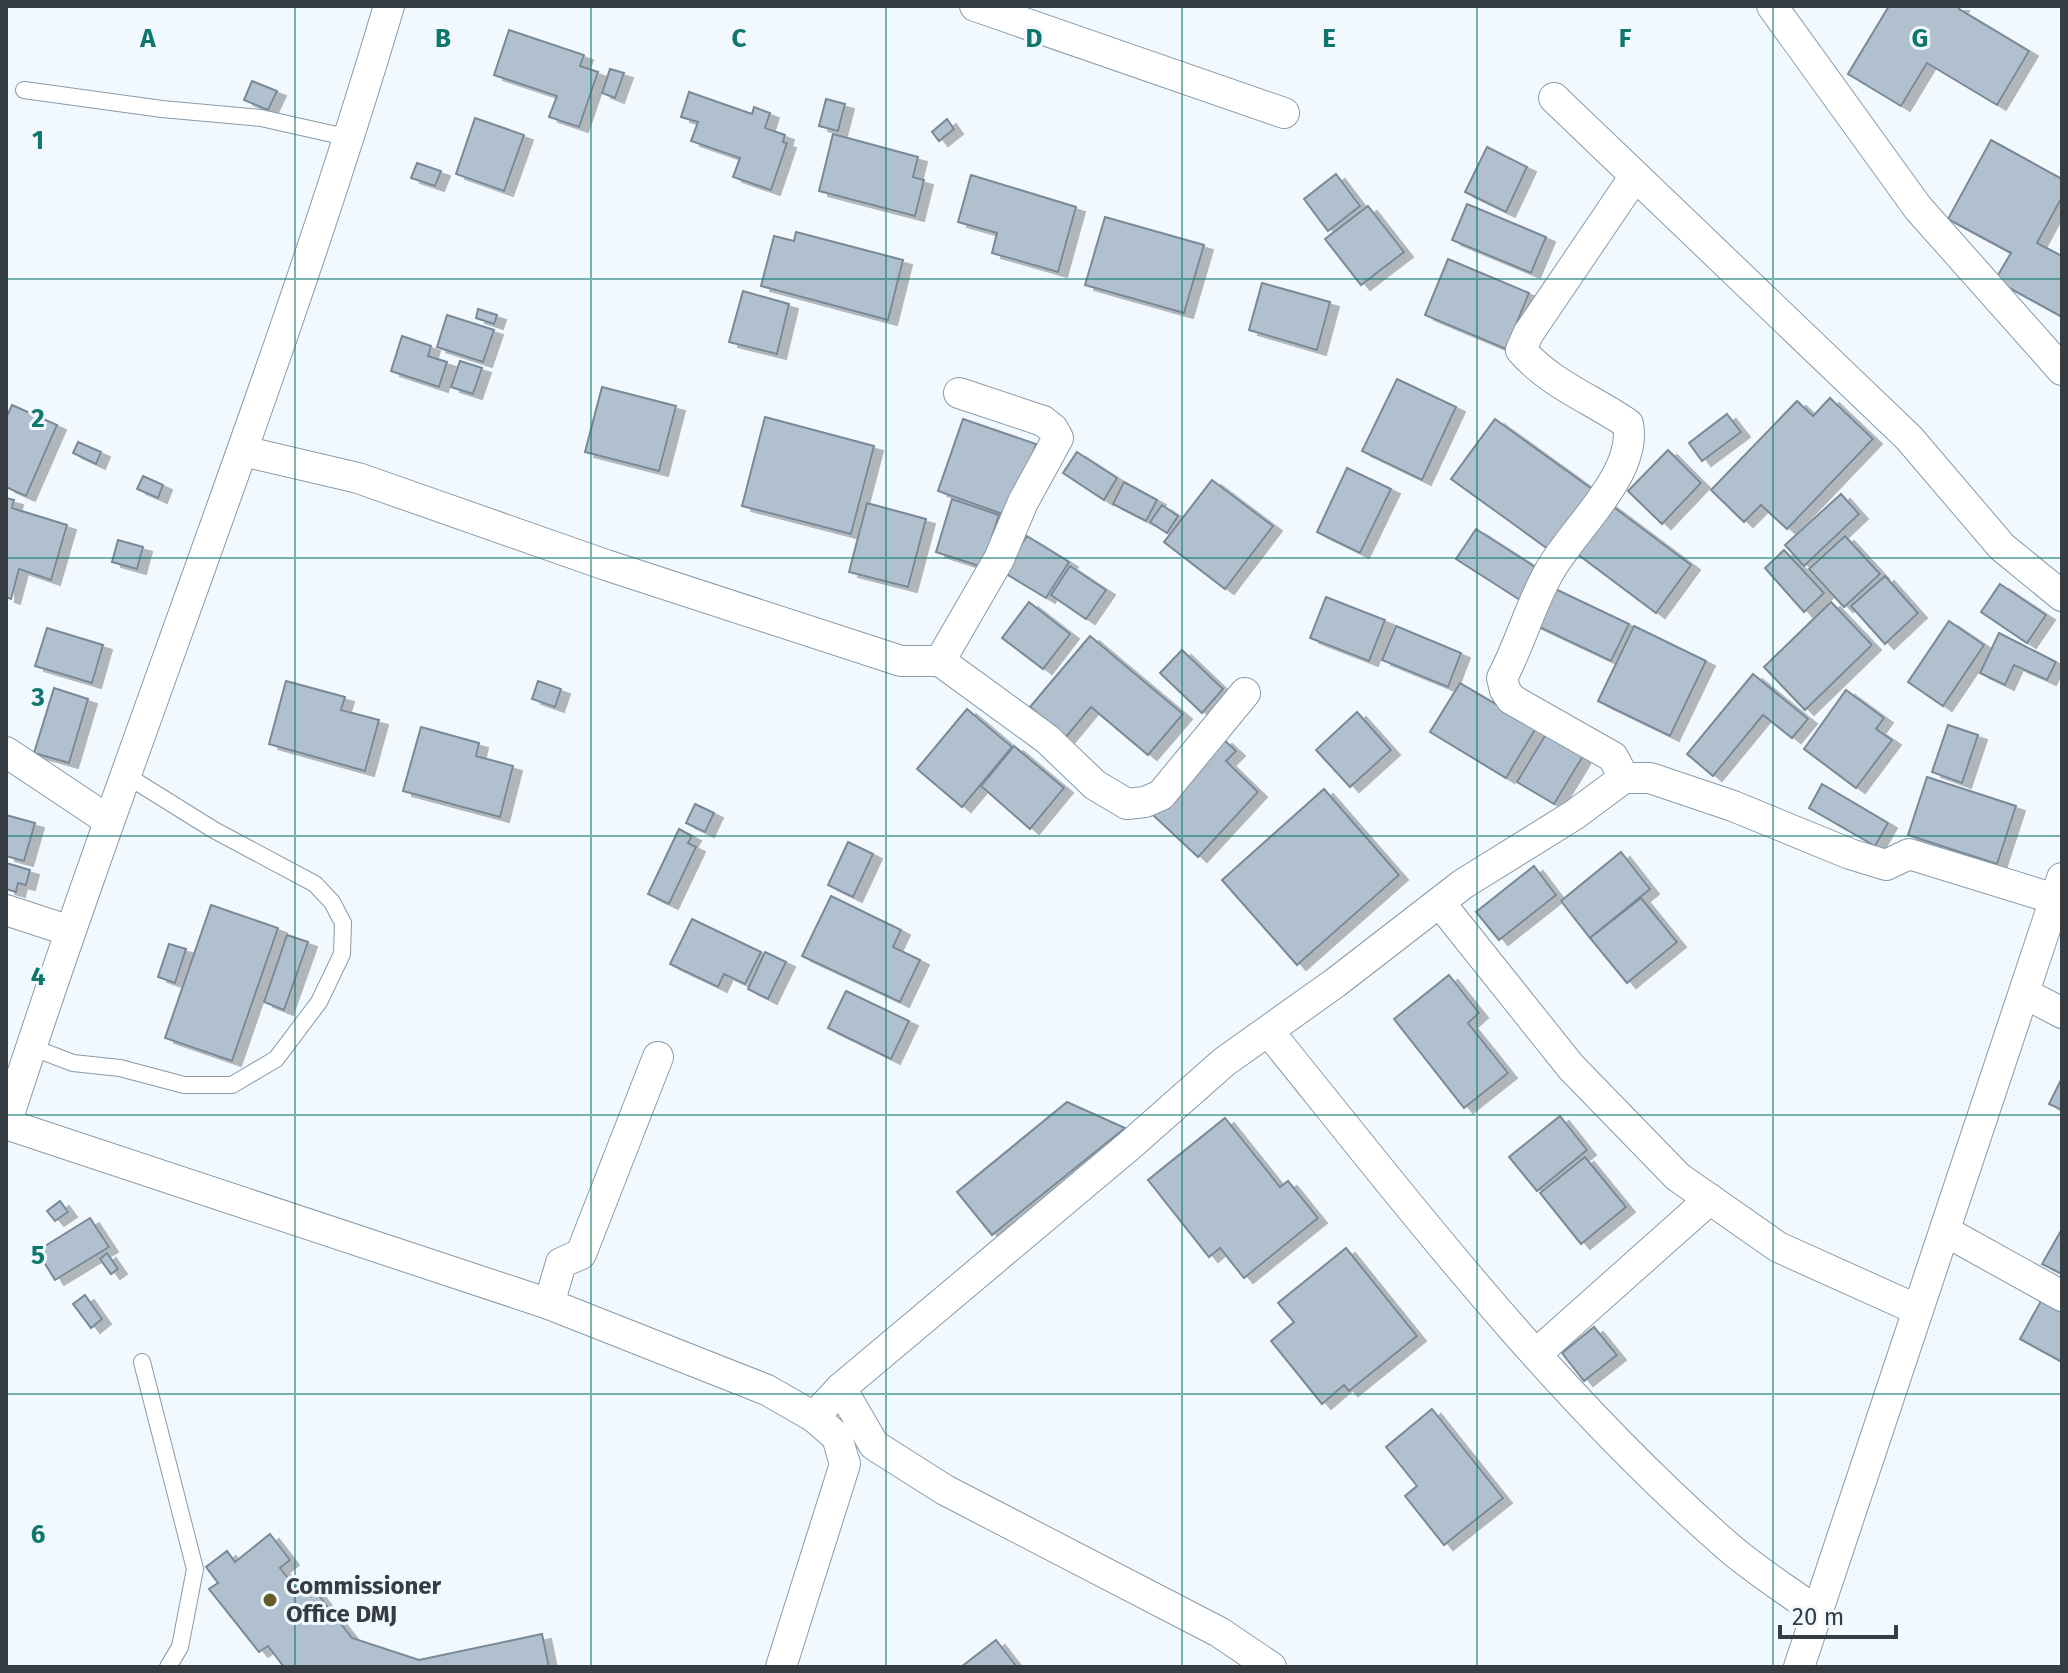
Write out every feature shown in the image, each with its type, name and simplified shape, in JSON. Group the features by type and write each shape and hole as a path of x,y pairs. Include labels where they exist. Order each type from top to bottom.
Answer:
{"street":[{"path":"389,6 350,138 243,451 124,774 6,1124 549,1304 767,1390 814,1417 837,1437 845,1464 781,1667"},
{"path":"975,6 1284,113"},
{"path":"1772,6 1918,208 2062,370"},
{"path":"1554,98 1909,438 2002,547 2062,596"},
{"path":"1624,778 1613,757 1511,699 1502,678 1550,570 1618,474 1631,439 1628,424 1564,387 1521,350 1528,334 1635,176"},
{"path":"940,661 999,559 1023,502 1058,438 1043,421 959,393"},
{"path":"243,451 358,478 606,565 901,661 940,661 1047,739 1095,785 1127,804 1145,802 1161,795 1245,693"},
{"path":"6,752 108,820"},
{"path":"814,1417 841,1388 1224,1062 1269,1032 1463,884 1574,815 1624,778 1650,778 1733,806 1850,854 1886,865 1909,854 2058,888 1799,1667"},
{"path":"1440,903 1571,1067 1678,1177 1778,1247 1918,1310"},
{"path":"6,910 70,931"},
{"path":"2024,993 2062,1013"},
{"path":"1269,1032 1468,1278 1599,1424 1726,1545 1817,1612"},
{"path":"549,1304 561,1263 581,1254 658,1057"},
{"path":"1536,1354 1710,1199"},
{"path":"1945,1231 2062,1296"},
{"path":"841,1388 874,1445 945,1490 1219,1632 1271,1667"}],"lane":[{"path":"24,90 162,109 261,118 350,138"},
{"path":"31,1047 73,1063 120,1068 184,1085 232,1085 276,1059 319,1002 342,954 343,923 332,902 315,884 214,830 124,774"},
{"path":"142,1362 195,1569 180,1647 168,1667"}],"building":[{"path":"1889,6 1960,6 1959,9 2029,51 1997,105 1927,63 1901,106 1848,74"},
{"path":"509,30 584,55 580,66 598,72 579,127 549,117 557,96 494,75"},
{"path":"610,69 624,73 615,98 602,93"},
{"path":"252,81 277,91 268,110 244,100"},
{"path":"689,92 752,114 754,107 770,113 765,128 785,135 783,142 787,143 771,190 733,177 740,158 691,141 698,122 681,117"},
{"path":"826,99 845,104 838,131 819,126"},
{"path":"475,118 524,135 504,191 456,174"},
{"path":"947,119 954,129 939,141 932,132"},
{"path":"833,134 918,157 913,177 924,180 915,216 819,191"},
{"path":"1991,140 2062,179 2062,197 2037,243 2062,256 2062,317 1995,280 2011,253 1948,219"},
{"path":"1487,147 1527,167 1506,212 1465,192"},
{"path":"417,163 441,171 435,186 411,178"},
{"path":"1336,174 1360,206 1328,231 1304,199"},
{"path":"971,175 1076,207 1058,272 992,253 997,233 958,222"},
{"path":"1467,204 1546,237 1531,273 1452,240"},
{"path":"1368,206 1404,252 1361,285 1325,239"},
{"path":"1105,217 1204,245 1184,313 1085,285"},
{"path":"796,232 903,260 888,320 761,286 774,236 794,241"},
{"path":"1448,259 1529,293 1506,349 1425,315"},
{"path":"1262,283 1330,302 1317,350 1249,330"},
{"path":"743,291 789,304 777,354 729,342"},
{"path":"478,309 497,315 494,324 476,318"},
{"path":"447,315 494,330 483,362 437,347"},
{"path":"402,336 431,346 428,356 447,362 439,387 391,371"},
{"path":"460,361 482,368 473,394 451,387"},
{"path":"1397,379 1456,407 1422,480 1362,451"},
{"path":"602,387 676,406 659,471 585,452"},
{"path":"1830,398 1873,439 1787,529 1761,505 1744,522 1711,490 1797,401 1813,416"},
{"path":"12,405 57,425 26,496 6,487 6,418"},
{"path":"1727,414 1741,432 1702,461 1689,443"},
{"path":"765,417 874,446 851,534 742,506"},
{"path":"963,419 1036,444 1011,517 938,491"},
{"path":"1495,419 1592,489 1548,549 1451,479"},
{"path":"78,442 101,452 96,464 73,453"},
{"path":"1668,450 1701,483 1662,524 1628,491"},
{"path":"1077,452 1117,478 1104,500 1063,473"},
{"path":"1347,468 1391,489 1360,553 1317,532"},
{"path":"143,476 163,485 158,498 137,489"},
{"path":"1212,480 1273,526 1225,589 1164,542"},
{"path":"1124,482 1157,500 1146,521 1113,504"},
{"path":"1841,494 1859,514 1804,566 1785,545"},
{"path":"6,498 14,500 12,508 67,525 51,580 19,569 11,599 6,597"},
{"path":"952,499 999,515 982,567 936,552"},
{"path":"1607,502 1691,565 1656,613 1572,550"},
{"path":"867,503 926,519 908,587 849,572"},
{"path":"1162,505 1178,516 1167,533 1150,522"},
{"path":"1476,529 1543,572 1523,602 1456,559"},
{"path":"1027,536 1069,562 1046,598 1003,572"},
{"path":"1845,536 1880,574 1844,607 1809,569"},
{"path":"118,540 143,547 137,569 112,562"},
{"path":"1784,550 1824,593 1804,612 1765,568"},
{"path":"1070,566 1106,590 1086,619 1051,595"},
{"path":"1885,576 1918,613 1885,644 1851,606"},
{"path":"2000,584 2046,615 2027,643 1981,612"},
{"path":"1549,586 1629,624 1611,661 1531,623"},
{"path":"1326,597 1385,620 1369,661 1310,638"},
{"path":"1029,602 1070,634 1043,669 1002,638"},
{"path":"1831,602 1872,645 1805,710 1764,667"},
{"path":"1949,621 1984,645 1943,706 1908,682"},
{"path":"1396,626 1461,653 1448,687 1382,660"},
{"path":"1634,626 1706,661 1670,736 1598,701"},
{"path":"47,628 103,645 92,683 35,666"},
{"path":"1999,633 2056,662 2047,680 2014,665 2005,685 1980,673"},
{"path":"1090,636 1183,714 1148,755 1091,707 1066,737 1030,707"},
{"path":"1182,650 1223,689 1202,713 1160,673"},
{"path":"1753,674 1808,719 1792,738 1763,715 1713,776 1687,754"},
{"path":"286,681 345,697 341,710 379,720 365,771 269,744"},
{"path":"538,681 561,689 555,707 532,699"},
{"path":"1460,683 1536,728 1506,778 1430,732"},
{"path":"54,688 88,699 69,763 34,753"},
{"path":"1846,690 1884,718 1876,729 1892,740 1856,788 1804,749"},
{"path":"967,709 1012,747 962,807 917,769"},
{"path":"1357,712 1391,750 1350,787 1316,750"},
{"path":"1948,725 1978,735 1962,783 1932,772"},
{"path":"421,727 479,743 476,756 513,766 500,817 403,791"},
{"path":"1546,734 1583,756 1554,804 1517,782"},
{"path":"1223,739 1236,751 1226,761 1258,792 1198,857 1153,815"},
{"path":"1014,746 1064,788 1030,829 981,786"},
{"path":"1927,777 2016,806 1997,864 1908,835"},
{"path":"1822,784 1888,823 1875,846 1809,808"},
{"path":"1324,789 1399,875 1297,965 1222,880"},
{"path":"695,804 714,813 705,832 686,823"},
{"path":"6,815 35,823 24,861 6,856"},
{"path":"679,829 692,836 688,843 696,847 669,904 648,894"},
{"path":"848,842 873,854 853,897 828,885"},
{"path":"1621,852 1650,889 1590,938 1561,901"},
{"path":"6,863 30,870 26,885 18,883 16,892 6,889"},
{"path":"1534,866 1556,895 1499,940 1476,912"},
{"path":"831,896 901,930 893,947 920,960 900,1002 802,956"},
{"path":"1641,898 1677,942 1627,983 1590,938"},
{"path":"211,905 278,928 232,1061 165,1038"},
{"path":"692,919 761,952 745,984 724,974 718,987 670,964"},
{"path":"287,935 308,942 284,1010 264,1002"},
{"path":"169,944 186,949 175,983 158,977"},
{"path":"765,952 786,962 768,999 748,989"},
{"path":"1449,975 1479,1013 1468,1023 1508,1073 1464,1108 1394,1019"},
{"path":"846,991 909,1021 891,1059 828,1028"},
{"path":"2062,1078 2062,1110 2049,1104"},
{"path":"1067,1102 1125,1128 992,1235 957,1192"},
{"path":"1560,1116 1587,1150 1537,1191 1509,1157"},
{"path":"1225,1118 1280,1187 1288,1181 1318,1218 1244,1278 1220,1248 1209,1257 1148,1180"},
{"path":"1585,1157 1626,1207 1581,1244 1540,1193"},
{"path":"60,1201 68,1212 55,1221 47,1211"},
{"path":"90,1218 109,1247 55,1280 37,1251"},
{"path":"2062,1229 2062,1274 2042,1264"},
{"path":"1346,1248 1417,1336 1349,1391 1344,1385 1322,1404 1271,1341 1294,1322 1278,1303"},
{"path":"107,1253 118,1269 111,1274 100,1259"},
{"path":"85,1295 102,1319 91,1328 73,1304"},
{"path":"2041,1301 2062,1313 2062,1362 2020,1339"},
{"path":"1594,1327 1617,1355 1584,1381 1562,1353"},
{"path":"1432,1409 1503,1498 1444,1545 1405,1496 1417,1486 1386,1447"},
{"name":"Commissioner Office DMJ","path":"270,1534 290,1560 280,1568 295,1587 306,1579 352,1638 419,1660 542,1634 549,1667 284,1667 268,1646 259,1652 209,1589 218,1583 206,1567 227,1551 235,1562"},
{"path":"996,1640 1017,1667 961,1667"}],"place":[{"name":"Commissioner Office DMJ","path":"270,1600"}]}
